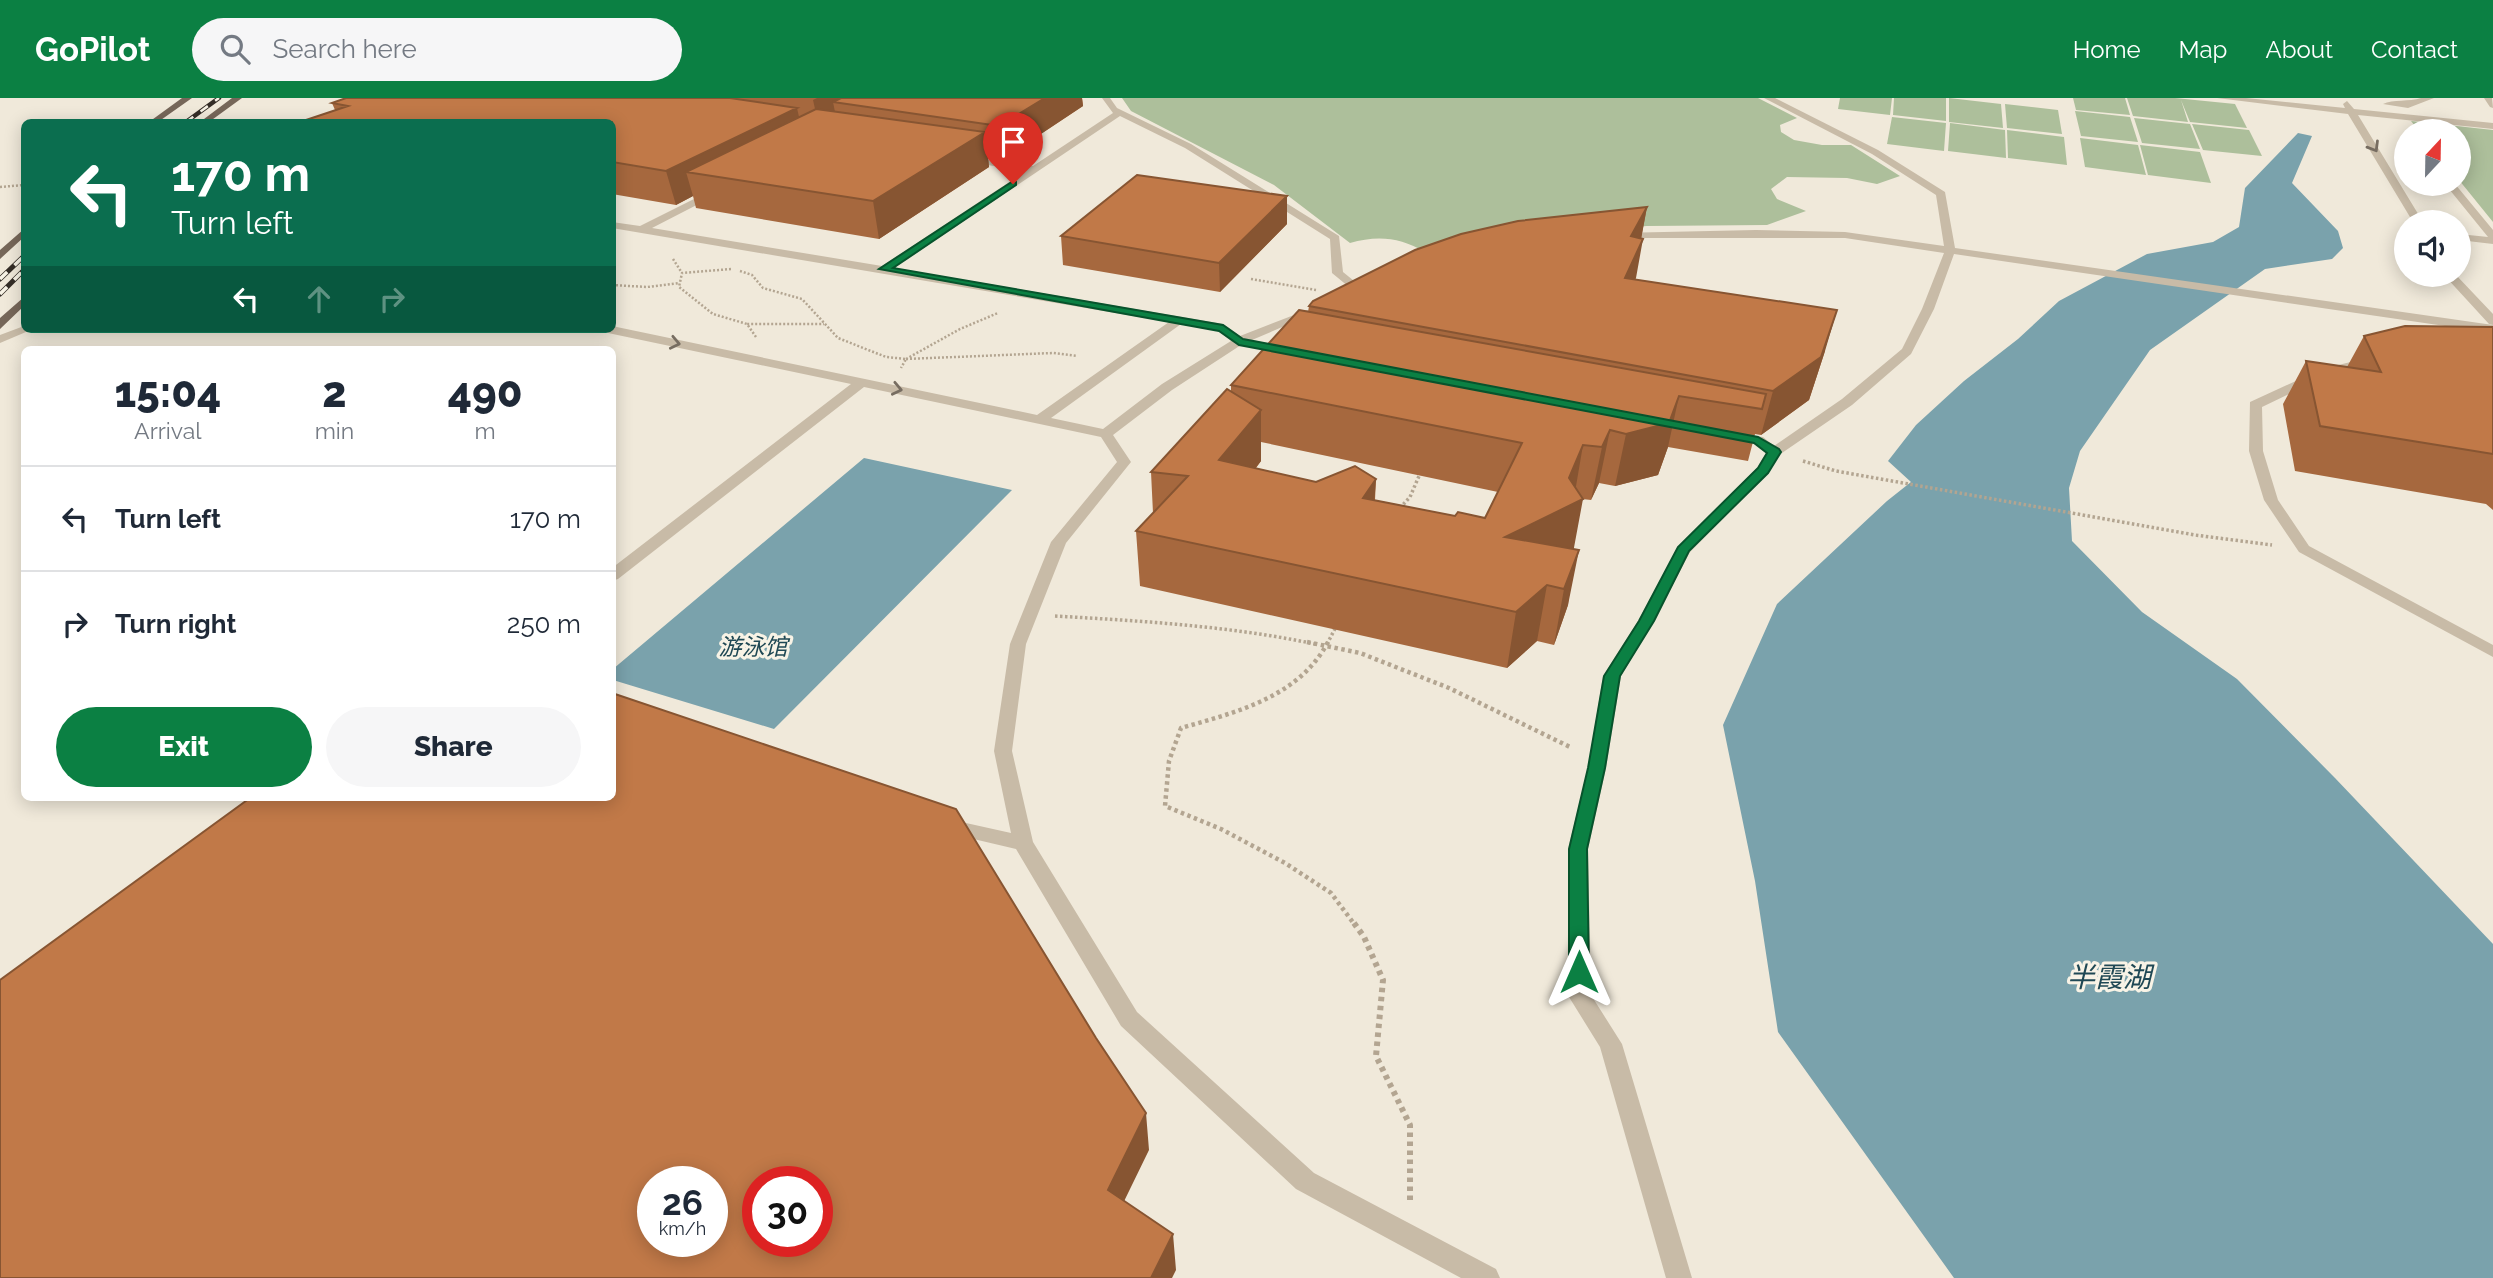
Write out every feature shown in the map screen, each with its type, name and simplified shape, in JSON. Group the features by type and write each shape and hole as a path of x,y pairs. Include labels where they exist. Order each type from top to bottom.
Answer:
{"main road":[{"path":"157,119 188,98"},
{"path":"208,119 238,98"},
{"path":"0,256 21,235"},
{"path":"0,325 21,303"}],"street":[{"path":"1106,98 1114,110 1188,146 1335,238 1338,273 1351,290 1366,282"},
{"path":"1679,1278 1611,1044 1580,997 1578,849 1598,760 1612,676 1646,621 1683,550 1763,470 1774,452 1847,402 1907,351 1928,309 1950,251 1941,194 1875,152 1768,98"},
{"path":"2221,98 2493,126"},
{"path":"2332,98 2345,102 2408,106 2430,98"},
{"path":"2487,98 2493,105"},
{"path":"2345,102 2392,171 2412,210"},
{"path":"2384,104 2396,119"},
{"path":"884,269 1119,113"},
{"path":"954,157 1035,169"},
{"path":"643,229 726,186"},
{"path":"2459,196 2493,239"},
{"path":"616,226 1041,295 1223,328 1239,341 1307,354"},
{"path":"1605,237 1798,233 1845,235 2091,268 2493,329"},
{"path":"2471,238 2493,239"},
{"path":"2461,287 2493,321"},
{"path":"1106,434 1167,387 1239,341 1319,308"},
{"path":"1041,419 1179,320"},
{"path":"0,339 21,331"},
{"path":"616,331 1106,434 1124,461 1059,542 1017,645 1003,751 1023,843 1129,1019 1305,1181 1487,1278"},
{"path":"2382,360 2357,362 2319,373 2255,405 2256,451 2271,500 2304,549 2493,652"},
{"path":"616,573 862,382"},
{"path":"1717,433 1758,440 1774,452"},
{"path":"933,820 960,830 1023,843"}],"path":[{"path":"0,187 21,184"},
{"path":"825,324 747,324 713,314 679,286 682,273 735,269 752,275 763,288 802,299 838,338 886,358 1053,354 1077,356"},
{"path":"1251,279 1351,290"},
{"path":"616,285 647,287 679,283"},
{"path":"891,388 905,359 960,328 1041,295"},
{"path":"747,324 758,342 765,362"},
{"path":"1774,452 1836,471 2195,535 2304,549"},
{"path":"1396,513 1410,497 1419,476"},
{"path":"1029,615 1149,621 1279,636 1360,653 1449,688 1598,760"},
{"path":"1338,621 1312,668 1287,690 1239,712 1181,728 1170,761 1165,806 1221,829 1285,863 1331,893 1364,937 1383,980 1376,1056 1410,1125 1409,1237"}],"green space":[{"path":"1122,98 1758,98 1797,118 1780,125 1781,132 1794,140 1822,145 1851,145 1900,176 1877,184 1847,178 1787,177 1771,189 1777,199 1806,211 1767,225 1647,226 1540,234 1425,252 1397,240 1370,239 1350,243 1274,185 1131,111"},
{"path":"1840,98 1892,98 1890,115 1838,109"},
{"path":"1894,98 1946,98 1946,121 1893,115"},
{"path":"1949,98 2001,104 2003,128 1949,122"},
{"path":"2073,98 2125,98 2130,115 2076,110"},
{"path":"2127,98 2175,98 2235,104 2247,128 2190,122 2181,100 2188,122 2133,116"},
{"path":"2005,104 2058,110 2062,134 2007,128"},
{"path":"2075,111 2130,117 2138,142 2081,136"},
{"path":"1892,117 1946,123 1944,151 1887,144"},
{"path":"2134,118 2190,124 2200,149 2142,143"},
{"path":"1950,123 2005,130 2006,158 1948,151"},
{"path":"2192,124 2249,130 2262,156 2203,150"},
{"path":"2471,128 2493,130 2493,222 2471,195"},
{"path":"2007,130 2064,137 2067,165 2008,158"},
{"path":"2080,138 2138,145 2146,175 2085,167"},
{"path":"2140,145 2200,152 2211,183 2148,175"}],"water":[{"name":"半霞湖","path":"2298,133 2312,136 2292,183 2338,231 2343,248 2332,259 2265,269 2150,350 2080,451 2069,488 2072,541 2142,612 2237,679 2493,944 2493,1278 1954,1278 1778,1032 1755,881 1723,725 1777,604 1887,501 1911,482 1888,461 1916,425 2059,301 2147,254 2213,242 2239,227 2245,188"},
{"name":"游泳馆","path":"864,458 1012,490 774,729 616,681 616,666"}],"building":[{"path":"346,98 730,98 797,108 666,171 616,163 616,119 309,119 348,106 332,103"},
{"path":"841,98 1045,98 999,126 833,102"},
{"path":"816,109 985,132 873,201 686,172"},
{"path":"1137,175 1287,196 1219,263 1061,236"},
{"path":"1647,207 1631,236 1643,239 1625,278 1837,310 1821,357 1773,391 1309,306 1313,301 1415,250 1461,234 1518,221"},
{"path":"1299,310 1766,394 1762,409 1679,396 1669,423 1626,434 1610,430 1602,447 1583,445 1569,478 1583,499 1505,537 1579,550 1564,589 1547,585 1516,612 1136,531 1188,476 1151,472 1227,389 1261,410 1219,460 1316,482 1355,466 1376,479 1363,498 1455,516 1458,512 1485,518 1522,443 1231,385"},
{"path":"2405,326 2493,327 2493,454 2320,426 2306,361 2381,372 2364,336"},
{"path":"616,694 956,809 1096,1038 1146,1113 1108,1190 1173,1234 1151,1278 0,1278 0,980 246,801 616,801"}],"railway":[{"path":"190,119 219,98"},
{"path":"0,279 21,259"},
{"path":"0,294 21,273"}],"route":[{"path":"1013,184 884,269 1223,328 1239,341 1758,440 1774,452 1763,470 1683,550 1646,621 1612,676 1597,768 1578,849 1579,972"}]}
